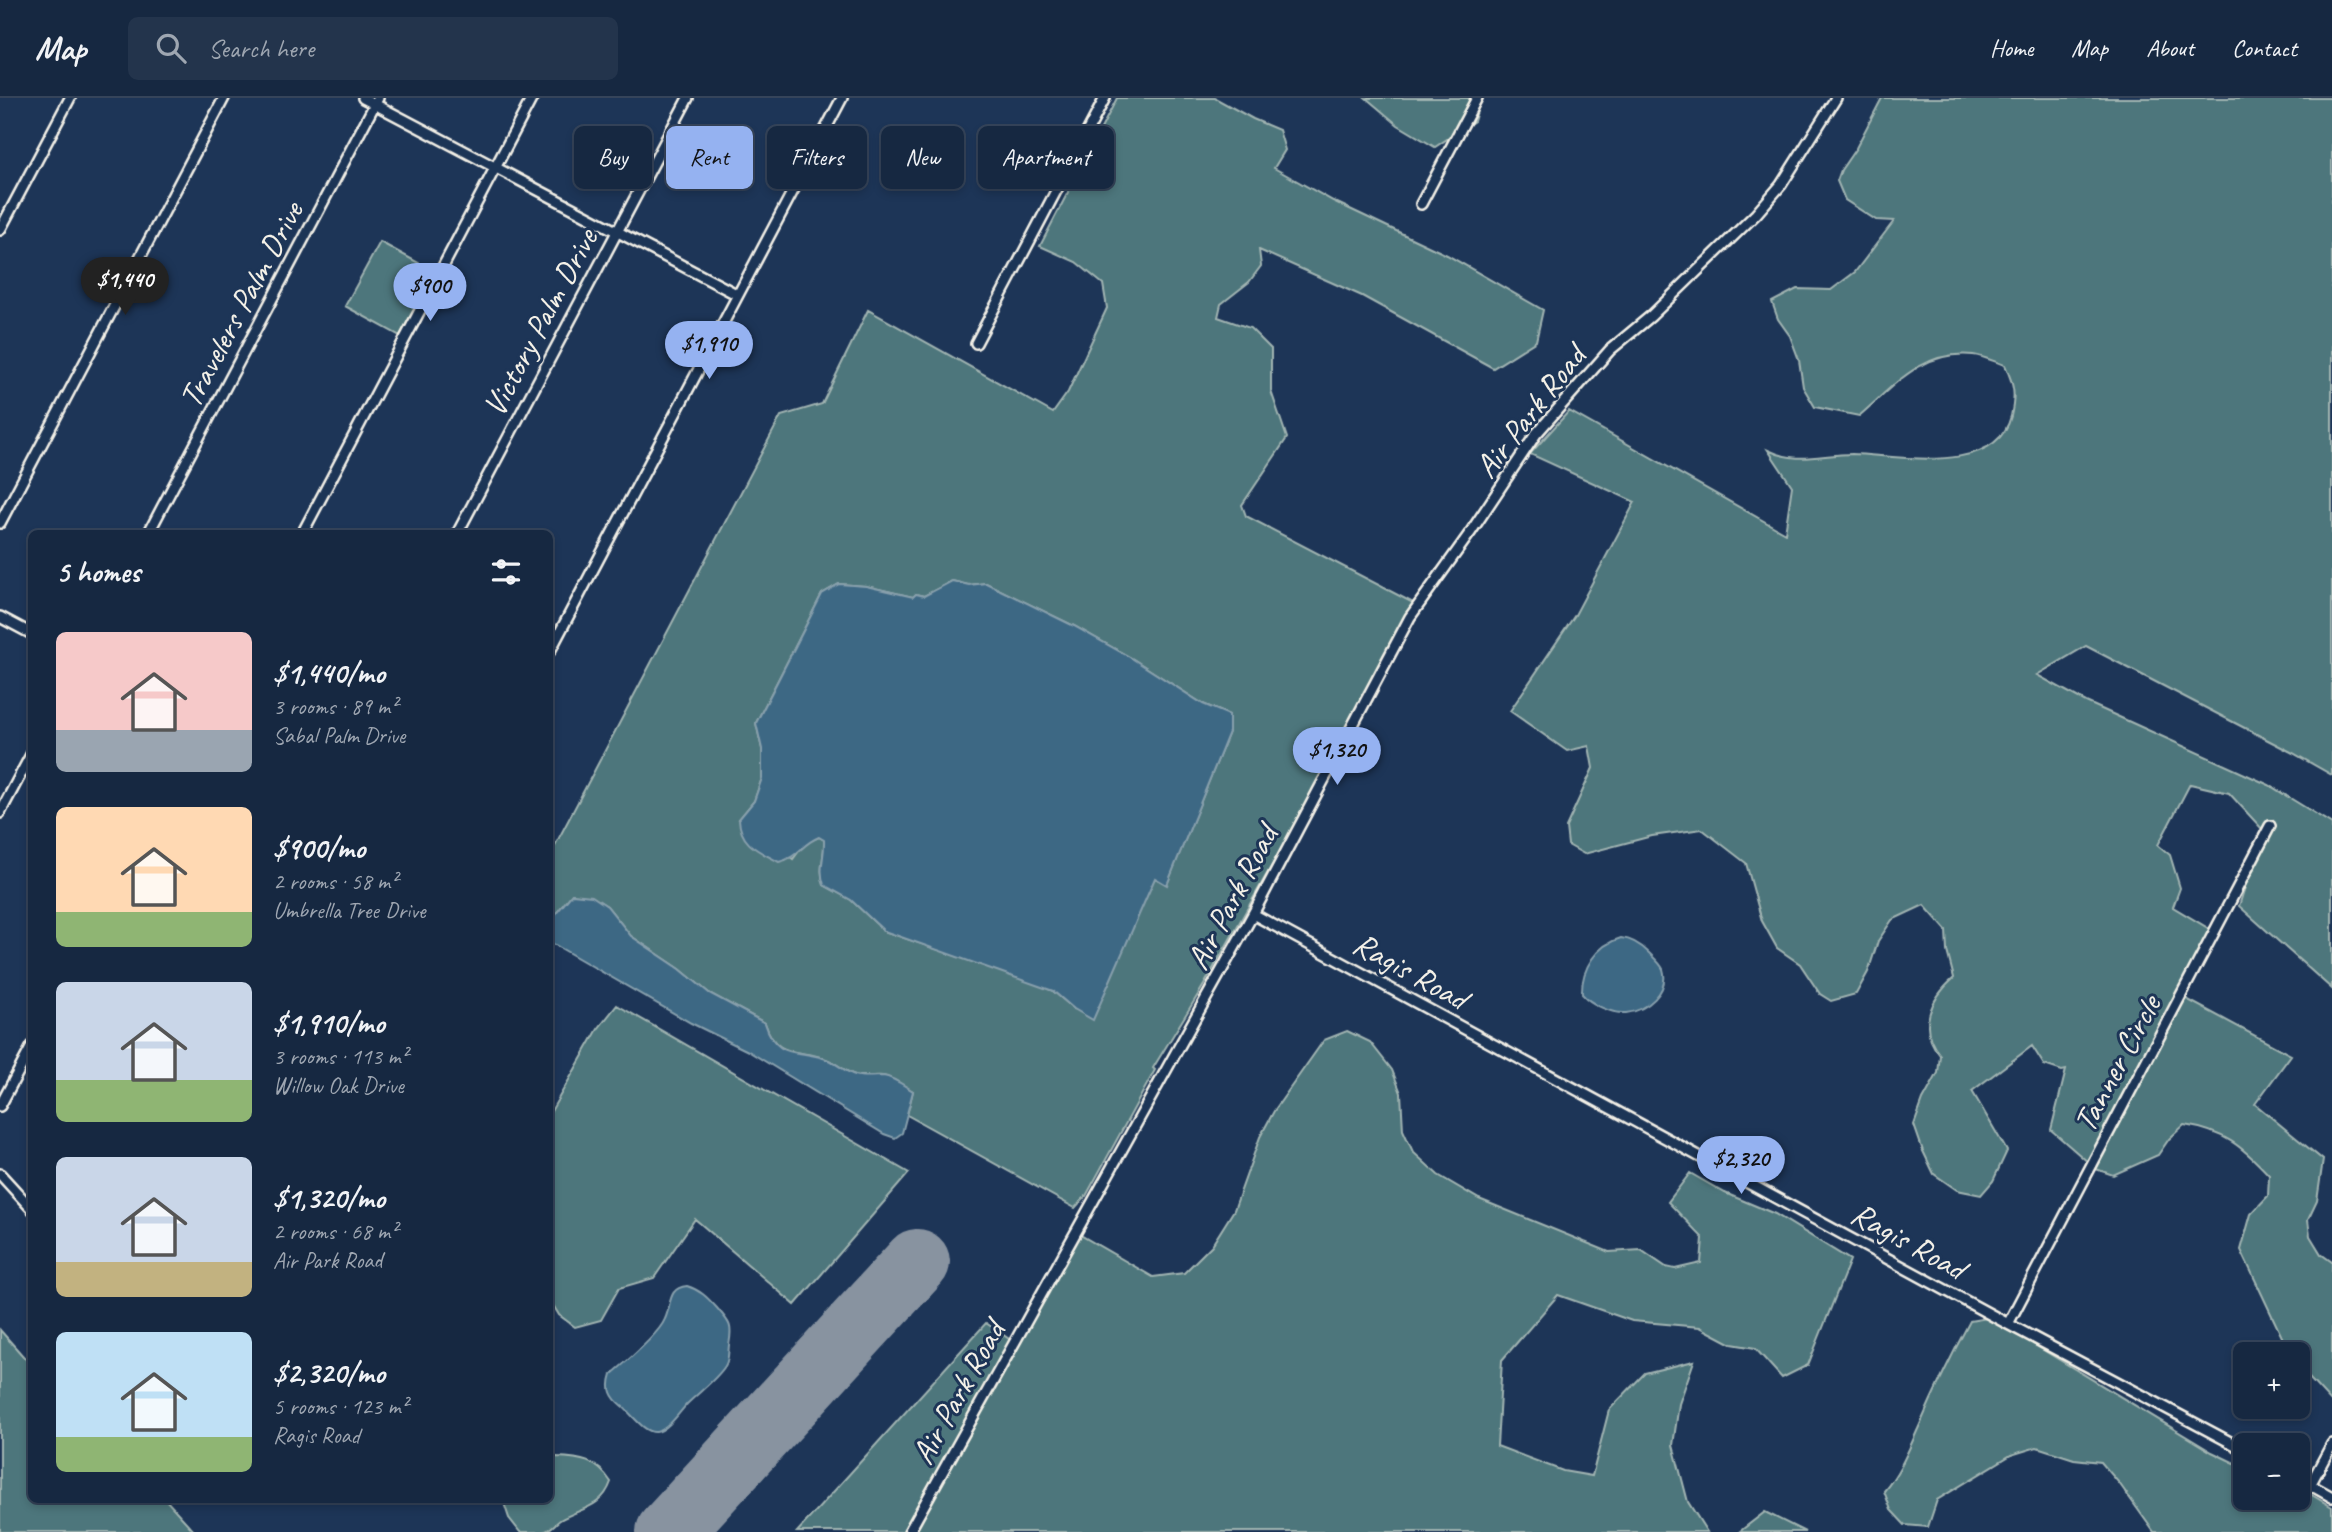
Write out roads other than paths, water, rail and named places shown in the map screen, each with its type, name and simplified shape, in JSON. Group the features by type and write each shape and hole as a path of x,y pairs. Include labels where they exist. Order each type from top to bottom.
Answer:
{"street":[{"path":"0,230 70,98"},
{"path":"0,523 224,98"},
{"path":"363,98 377,101 496,168 738,295"},
{"path":"304,530 533,98"},
{"name":"Victory Palm Drive","path":"459,530 688,98"},
{"path":"553,645 842,98"},
{"path":"976,343 1105,98"},
{"path":"1421,204 1477,98"},
{"name":"Air Park Road","path":"909,1532 1253,914 1410,617 1536,434 1610,350 1651,316 1756,214 1782,185 1836,98"},
{"name":"Travelers Palm Drive","path":"150,530 377,101"},
{"path":"0,618 28,632"},
{"path":"0,813 28,760"},
{"name":"Tanner Circle","path":"2008,1324 2270,826"},
{"name":"Ragis Road","path":"1253,914 2233,1444"},
{"path":"0,1106 28,1054"},
{"path":"0,1174 28,1205"},
{"path":"2332,1444 2310,1485 2332,1497"}],"water":[{"path":"952,581 969,585 986,583 1074,626 1133,659 1203,704 1229,715 1229,732 1167,885 1155,878 1093,1020 1074,1009 1053,991 884,931 851,900 824,885 824,840 819,837 791,857 779,862 752,846 740,828 739,819 754,801 762,778 762,749 756,723 822,594 839,584 866,586 913,597 916,594 924,596"},
{"path":"572,894 592,896 607,906 631,936 680,969 709,993 765,1023 770,1035 782,1048 826,1059 855,1075 883,1076 899,1082 913,1091 902,1133 895,1138 884,1134 748,1051 691,1023 553,944 553,917"},
{"path":"1621,938 1633,941 1646,950 1662,967 1664,977 1660,993 1655,999 1641,1009 1626,1013 1602,1008 1582,994 1584,976 1592,959 1604,946"},
{"path":"687,1286 706,1297 727,1321 731,1333 727,1361 717,1376 669,1425 660,1431 651,1431 642,1426 615,1399 610,1388 612,1374 662,1325 673,1293"}]}
